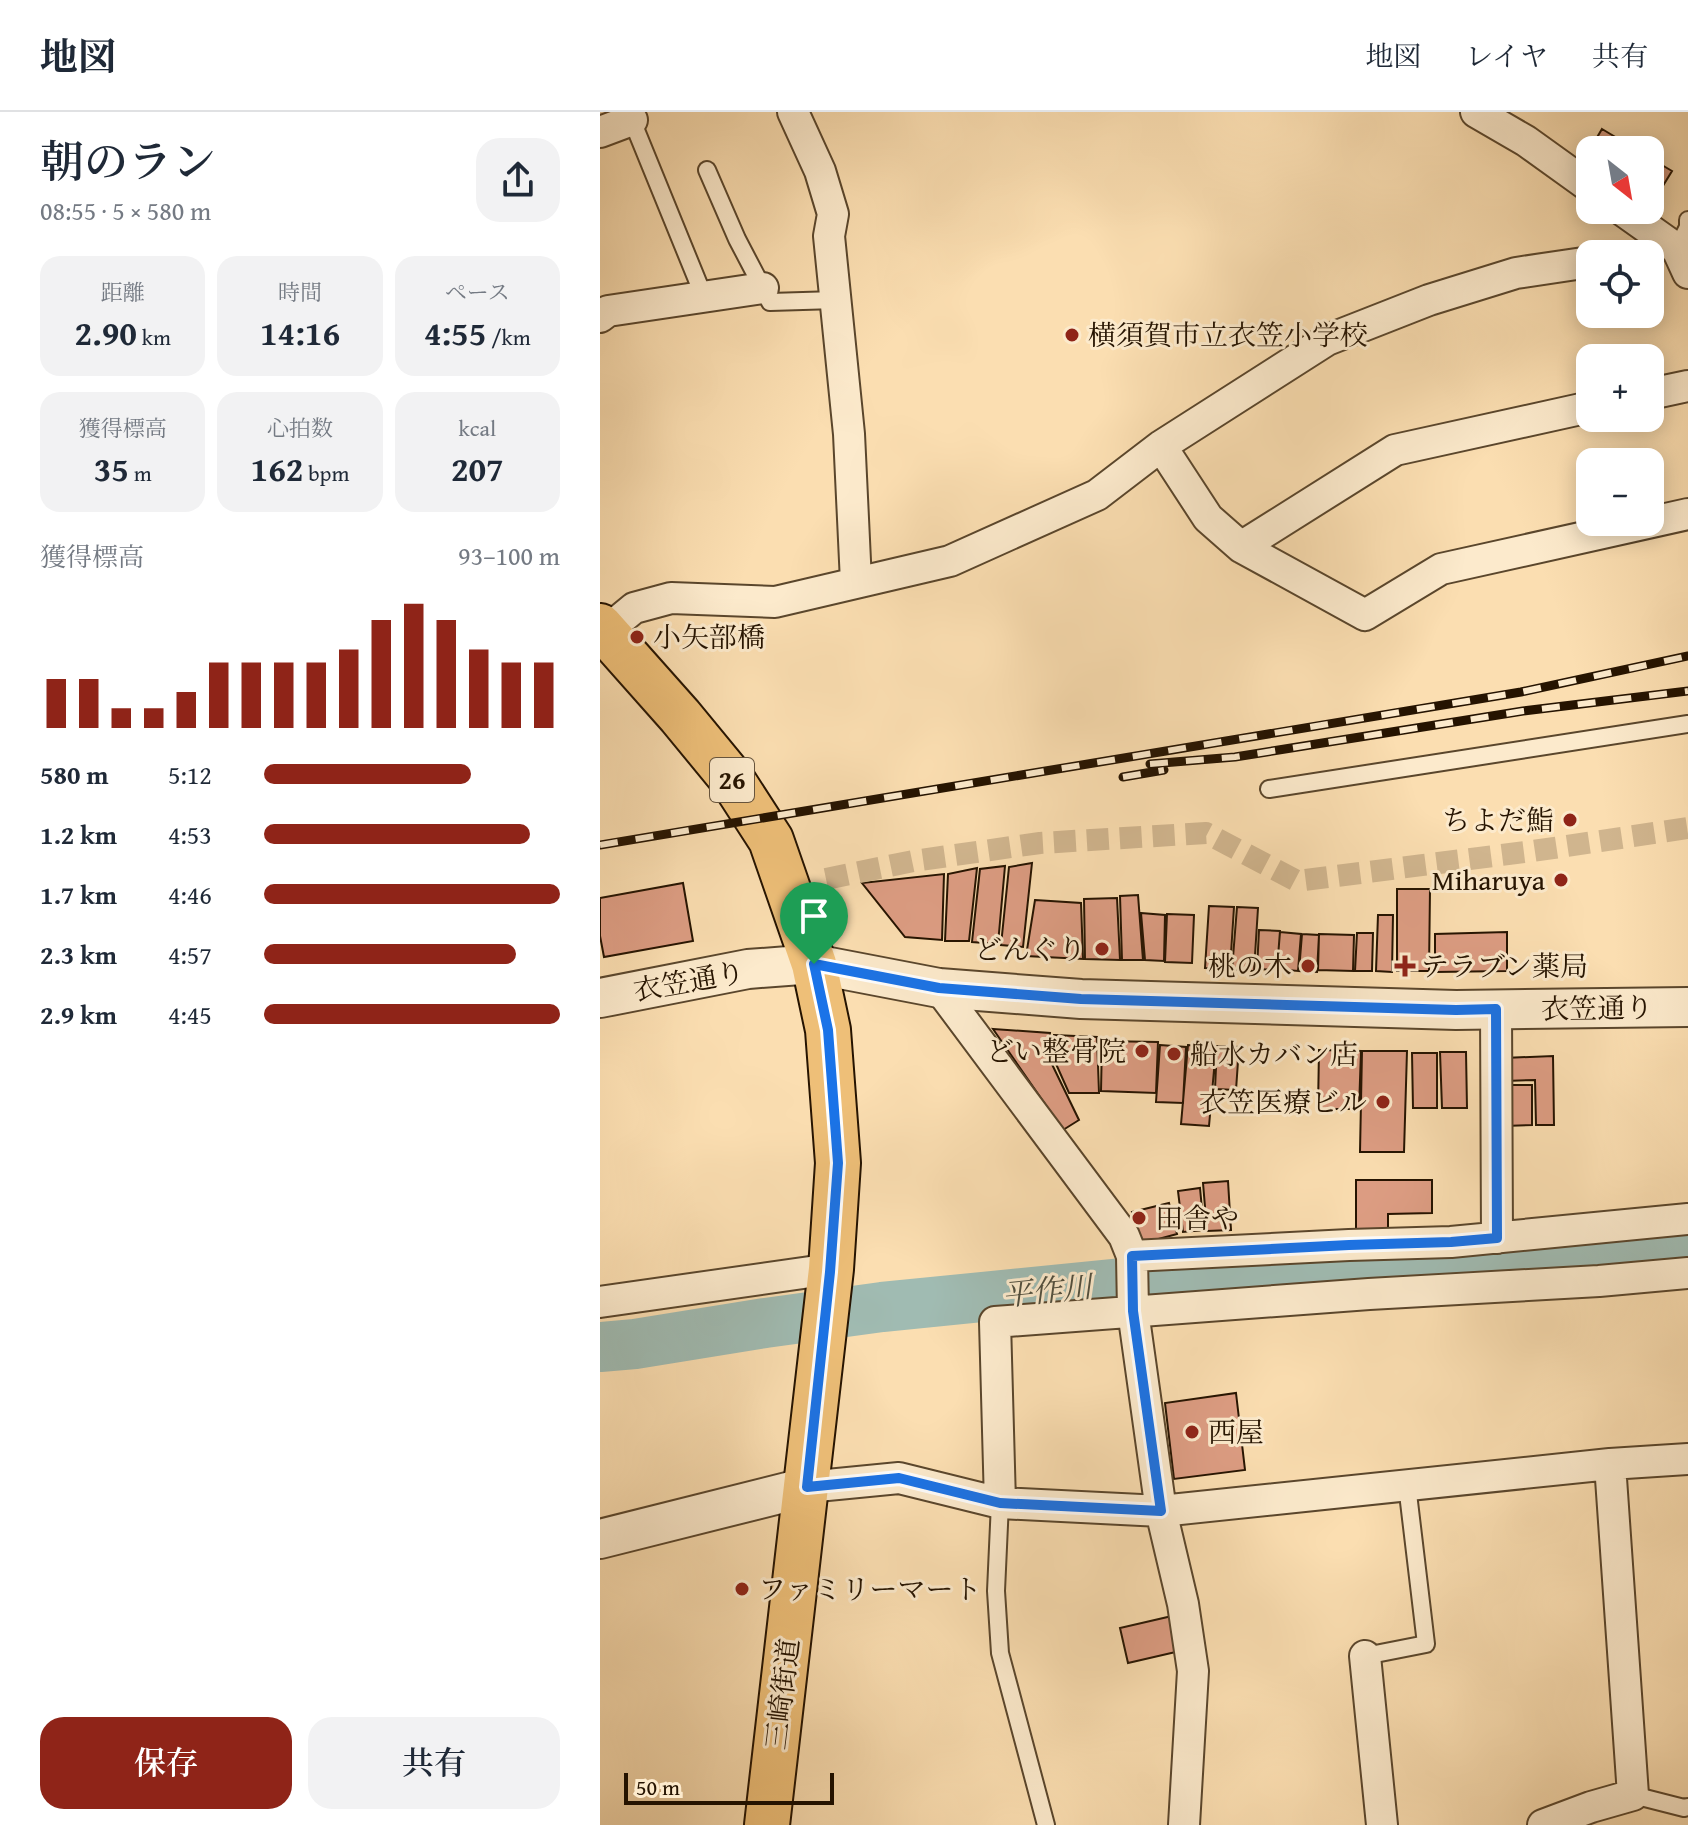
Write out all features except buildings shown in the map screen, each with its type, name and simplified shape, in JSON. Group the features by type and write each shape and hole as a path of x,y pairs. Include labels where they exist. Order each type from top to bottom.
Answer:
{"main road":[{"name":"三崎街道","path":"605,643 680,716 731,778 771,840 814,964 828,1030 838,1163 830,1270 767,1825"}],"street":[{"path":"793,112 820,171 833,214 829,236 849,434 856,582"},
{"path":"1476,112 1526,141 1576,177"},
{"path":"600,132 630,116"},
{"path":"1641,224 1684,256"},
{"path":"1664,255 1684,256"},
{"path":"605,643 634,608 671,598 775,602 950,561 1097,495 1161,446 1327,340 1429,300 1516,273 1576,264"},
{"path":"600,317 608,311 763,288"},
{"path":"1664,391 1688,386"},
{"path":"1241,547 1395,450 1576,410"},
{"path":"1161,446 1208,518 1241,547 1365,615 1441,569 1688,514"},
{"name":"衣笠通り","path":"600,998 748,969 814,964 939,988 1081,999 1456,1010 1688,1007"},
{"path":"939,988 1124,1236 1132,1257 1133,1310 1161,1511 1183,1604 1193,1671 1184,1825"},
{"path":"1496,1009 1497,1238"},
{"path":"1132,1257 1451,1242 1688,1219"},
{"path":"600,1302 830,1270"},
{"path":"1000,1503 995,1322 1688,1273"},
{"path":"600,1539 807,1487 899,1478 1000,1503 1161,1511 1610,1464 1688,1459"},
{"path":"1549,1824 1633,1795 1610,1464"},
{"path":"1365,1656 1382,1825"}],"lane":[{"path":"630,116 704,297"},
{"path":"707,170 737,239 770,302 836,300"},
{"path":"1684,256 1688,220"},
{"path":"1269,789 1688,724"},
{"path":"1365,1656 1426,1644 1407,1485"},
{"path":"1000,1503 996,1591 1000,1653 1046,1825"},
{"path":"1633,1795 1688,1807"}],"waterway":[{"name":"平作川","path":"600,1347 882,1307 1293,1266 1688,1252"}],"tunnel":[{"path":"826,879 913,861 1040,843 1206,833 1297,881 1688,828"}],"railway":[{"path":"600,845 1521,692 1688,656"},
{"path":"1150,764 1235,757 1523,711 1688,691"},
{"path":"1123,777 1164,770"}],"place":[{"name":"横須賀市立衣笠小学校","path":"1072,335"},
{"name":"小矢部橋","path":"637,637"},
{"name":"ちよだ鮨","path":"1570,820"},
{"name":"Miharuya","path":"1561,880"},
{"name":"どんぐり","path":"1102,949"},
{"name":"桃の木","path":"1308,966"},
{"name":"テラブン薬局","path":"1405,966"},
{"name":"どい整骨院","path":"1142,1051"},
{"name":"船水カバン店","path":"1174,1054"},
{"name":"衣笠医療ビル","path":"1383,1102"},
{"name":"田舎や","path":"1139,1218"},
{"name":"西屋","path":"1192,1432"},
{"name":"ファミリーマート","path":"742,1589"}],"route":[{"path":"814,964 939,988 1081,999 1496,1009 1497,1238 1132,1256 1133,1311 1161,1511 1000,1503 899,1478 807,1487 830,1272 838,1163 828,1030 814,964"}]}
